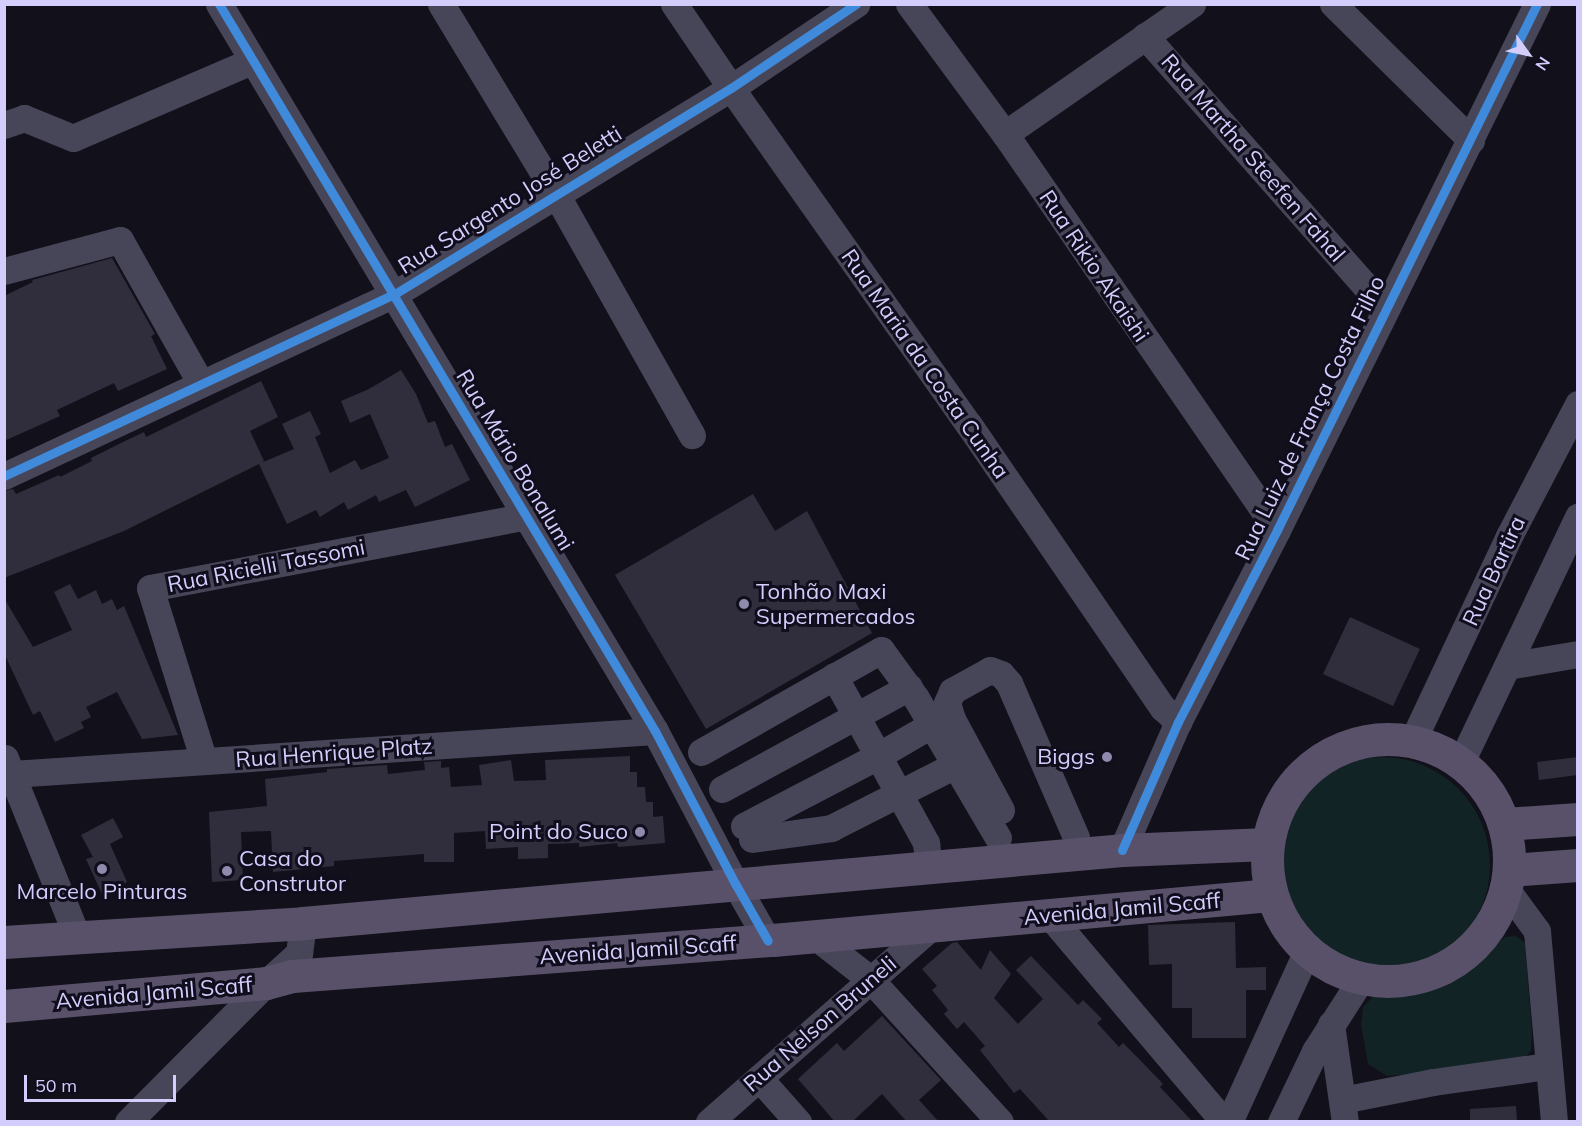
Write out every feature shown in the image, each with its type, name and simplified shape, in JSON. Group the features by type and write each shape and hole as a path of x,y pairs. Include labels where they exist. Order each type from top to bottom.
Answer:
{"main road":[{"path":"1373,739 1413,740 1438,748 1461,762 1487,789 1504,824 1509,847 1508,880 1498,910 1475,944 1442,969 1402,981 1361,979 1333,968 1307,951 1286,926 1271,895 1267,870 1268,844 1279,805 1303,773 1335,750 1373,739"},
{"path":"1504,824 1578,819"},
{"path":"4,942 303,923 1122,850 1268,844"},
{"path":"1508,880 1578,865"},
{"name":"Avenida Jamil Scaff","path":"4,1006 266,983 292,976 768,941 1271,895"}],"street":[{"name":"Rua Mário Bonalumi","path":"219,4 655,731 768,941"},
{"path":"441,4 556,194 692,435"},
{"name":"Rua Maria da Costa Cunha","path":"675,4 730,88 969,424 1163,708 1178,722"},
{"name":"Rua Sargento José Beletti","path":"4,476 393,295 730,88 856,4"},
{"name":"Rua Rikio Akaishi","path":"909,4 1005,134 1277,530"},
{"path":"1005,134 1192,4"},
{"path":"1333,4 1471,140"},
{"name":"Rua Luiz de França Costa Filho","path":"1122,850 1178,722 1277,530 1537,4"},
{"name":"Rua Martha Steefen Fahal","path":"1145,36 1385,308"},
{"path":"4,125 24,118 73,138 252,61"},
{"path":"4,271 120,240 201,384"},
{"name":"Rua Bartira","path":"1413,740 1509,536 1578,404"},
{"name":"Rua Ricielli Tassomi","path":"204,761 150,588 526,516"},
{"path":"1461,762 1578,517"},
{"path":"701,752 881,650 909,687 955,765 1007,839 952,719 947,703 951,691 990,670 1001,674 1009,683 1076,837"},
{"path":"1507,666 1578,654"},
{"path":"834,676 876,757 926,843 930,867"},
{"path":"722,789 909,687"},
{"path":"931,725 748,832 831,828 955,765"},
{"name":"Rua Henrique Platz","path":"8,766 204,761 655,731"},
{"path":"8,766 77,936"},
{"path":"1508,880 1537,931 1547,1066 1554,1122"},
{"path":"1050,916 1224,1122"},
{"path":"129,1122 266,983 299,953 303,923"},
{"name":"Rua Nelson Bruneli","path":"709,1122 930,927"},
{"path":"816,936 870,979 1000,1122"},
{"path":"1229,1122 1307,951"},
{"path":"1281,1122 1331,1024 1361,979"},
{"path":"1331,1024 1343,1111 1432,1082 1547,1066"},
{"path":"759,1078 798,1122"}],"shaded area":[{"path":"1393,757 1433,770 1451,781 1466,796 1482,824 1490,854 1490,876 1482,906 1466,934 1451,949 1423,965 1403,971 1371,973 1331,960 1313,949 1298,934 1282,906 1276,886 1274,854 1287,814 1298,796 1313,781 1341,765 1361,759"},
{"path":"1516,936 1525,943 1532,1033 1531,1051 1518,1064 1387,1076 1368,1064 1361,1025 1363,1007 1378,991 1444,979 1476,961 1505,937"}],"building":[{"path":"112,258 155,334 151,336 167,369 118,391 114,383 57,410 60,416 4,441 4,296 33,282 32,280"},
{"path":"401,370 416,394 428,423 435,421 445,447 452,444 470,480 415,507 406,490 379,502 376,495 348,510 344,502 320,517 316,510 287,524 259,464 124,531 4,578 4,491 13,489 16,494 59,475 60,477 92,461 91,458 144,432 146,437 261,381 278,417 250,431 264,461 261,463 294,449 282,424 310,411 321,434 315,437 330,473 355,460 361,470 389,458 370,414 350,423 341,401 369,389"},
{"name":"Tonhão Maxi Supermercados","path":"753,494 775,531 807,511 872,633 706,729 615,575"},
{"path":"70,584 78,599 96,590 102,604 112,599 117,610 124,606 178,735 142,739 117,692 86,707 91,717 81,722 84,728 55,742 40,711 33,715 4,653 4,598 33,647 72,630 54,592"},
{"path":"1350,617 1420,649 1393,706 1323,674"},
{"path":"630,756 630,772 637,772 637,787 645,787 646,802 653,802 653,817 663,816 665,843 618,847 617,843 579,847 579,843 548,844 548,858 518,859 518,847 486,849 485,831 454,833 454,862 424,862 424,854 334,861 334,866 273,872 271,831 241,832 243,880 212,882 209,812 267,806 265,779 327,772 327,769 387,765 388,774 425,770 424,762 441,761 441,768 449,767 451,787 482,785 479,765 511,760 514,781 546,780 545,760"},
{"path":"1578,757 1578,775 1539,780 1537,762"},
{"path":"113,818 123,837 110,844 127,882 102,894 86,859 93,857 81,835"},
{"path":"1235,922 1236,968 1266,967 1266,990 1246,990 1246,1038 1192,1038 1192,1008 1172,1008 1172,964 1149,965 1148,925"},
{"path":"957,942 981,970 990,950 1011,974 994,998 1018,1024 1043,999 1016,970 1031,956 1078,1005 1083,1000 1102,1019 1097,1023 1119,1047 1123,1043 1142,1062 1163,1084 1160,1087 1193,1122 1050,1122 1020,1089 1014,1093 980,1050 985,1046 964,1022 957,1029 944,1014 948,1010 932,990 937,986 922,969 952,943"},
{"path":"882,1016 941,1080 919,1100 939,1122 907,1122 882,1094 852,1122 835,1122 798,1079 837,1043 844,1051"},
{"path":"1516,1106 1517,1122 1470,1122 1470,1109"}],"cycle path":[{"path":"219,4 655,731 768,941"},
{"path":"4,476 393,295 731,88 856,4"},
{"path":"1122,850 1178,722 1277,530 1537,4"}],"place":[{"name":"Tonhão Maxi Supermercados","path":"744,604"},
{"name":"Biggs","path":"1107,757"},
{"name":"Point do Suco","path":"640,832"},
{"name":"Marcelo Pinturas","path":"102,869"},
{"name":"Casa do Construtor","path":"227,871"}]}
